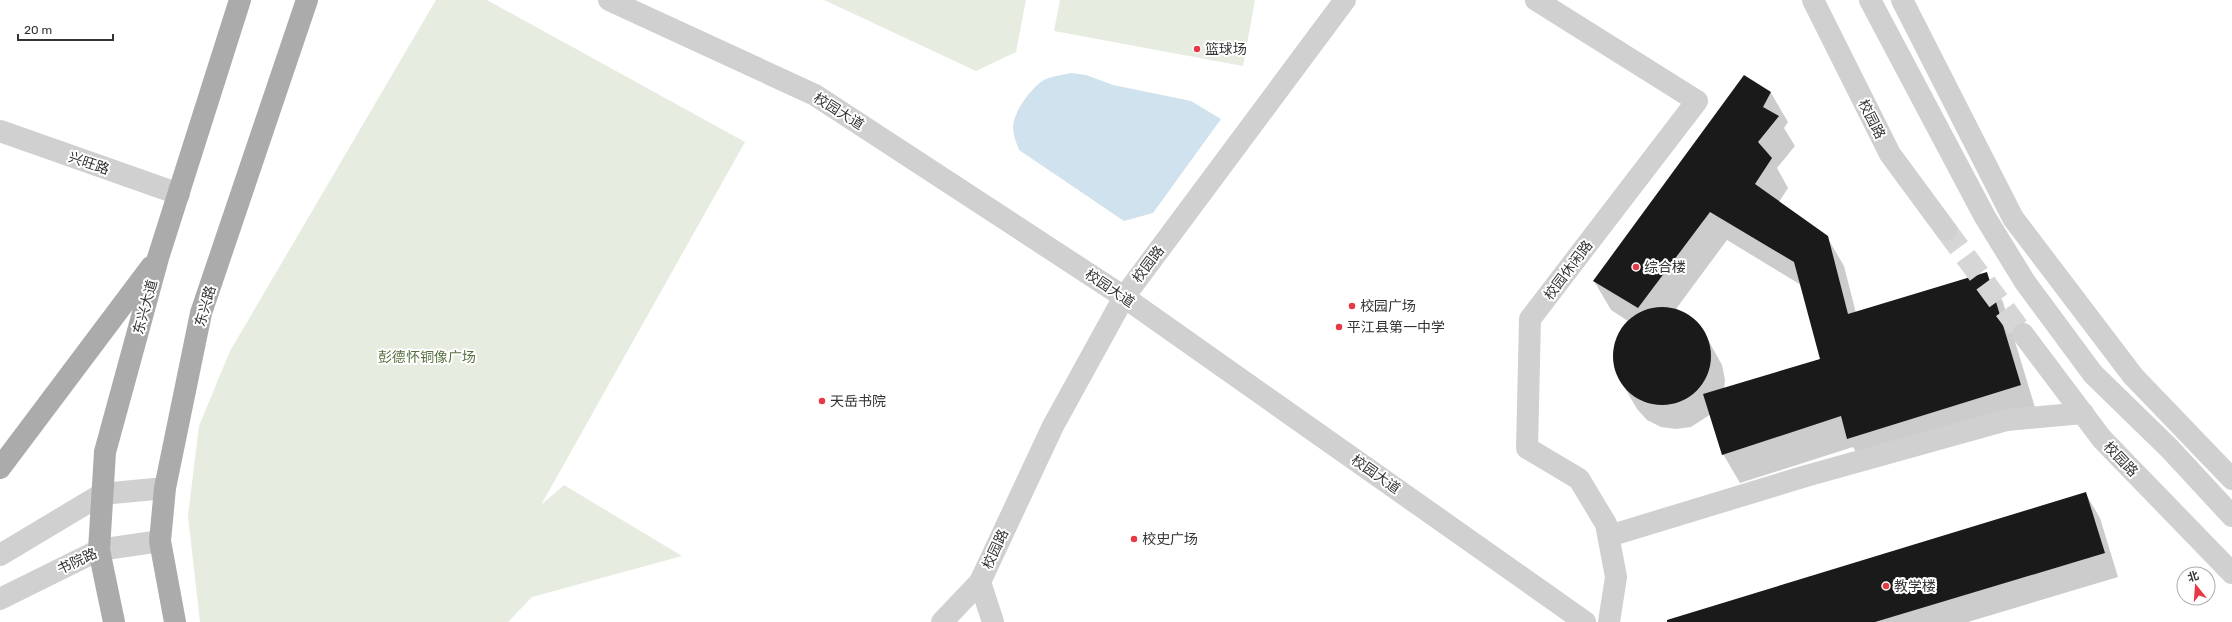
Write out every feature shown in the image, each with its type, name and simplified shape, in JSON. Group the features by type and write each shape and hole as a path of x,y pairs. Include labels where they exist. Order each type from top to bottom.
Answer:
{"main road":[{"name":"东兴大道","path":"114,622 99,550 105,452 158,258 240,0"},
{"name":"东兴路","path":"175,622 160,541 165,488 201,313 307,0"},
{"path":"0,468 158,258"}],"street":[{"name":"校园大道","path":"609,0 815,95 1124,297 1585,622"},
{"name":"校园路","path":"992,622 980,582 1053,426 1124,297 1345,0"},
{"name":"校园休闲路","path":"1536,0 1697,101 1530,319 1527,448 1579,479 1606,524 1616,577 1609,622"},
{"name":"校园路","path":"1812,0 1890,154 1946,230"},
{"path":"1870,0 1985,217 2025,282 2094,374 2169,448 2232,516"},
{"path":"1902,0 2013,218 2133,376 2232,479"},
{"name":"兴旺路","path":"0,131 179,194"},
{"name":"校园路","path":"2023,334 2102,439 2232,573"},
{"path":"1609,536 1806,476 2007,420 2083,413"},
{"path":"0,555 102,494 165,488"},
{"name":"书院路","path":"0,599 99,550 160,541"},
{"path":"942,622 980,582"}],"green space":[{"name":"彭德怀铜像广场","path":"436,0 487,0 745,142 541,505 564,485 682,556 532,597 508,622 200,622 188,516 199,426 230,351"},
{"path":"824,0 1026,0 1016,52 976,71"},
{"name":"篮球场","path":"1060,0 1255,0 1243,66 1054,31"}],"water":[{"path":"1071,73 1086,75 1113,85 1191,101 1221,119 1153,213 1124,221 1019,150 1014,135 1013,126 1020,106 1041,82 1055,76"}],"building":[{"name":"综合楼","path":"1744,75 1771,92 1763,107 1779,116 1758,142 1772,158 1755,184 1828,236 1848,314 1987,272 2021,385 1847,439 1841,416 1722,455 1703,394 1820,359 1794,262 1710,212 1638,308 1593,281"},
{"name":"综合楼","path":"1662,307 1681,310 1697,321 1708,337 1711,356 1708,375 1697,391 1681,402 1662,405 1643,402 1627,391 1616,375 1613,356 1616,337 1627,321 1643,310"},
{"name":"教学楼","path":"2086,492 2105,553 1875,622 1667,622 1667,620"}],"tunnel":[{"path":"1946,230 2023,334"}],"place":[{"name":"篮球场","path":"1197,49"},
{"name":"综合楼","path":"1636,267"},
{"name":"校园广场","path":"1352,306"},
{"name":"平江县第一中学","path":"1339,327"},
{"name":"天岳书院","path":"822,401"},
{"name":"校史广场","path":"1134,539"},
{"name":"教学楼","path":"1886,586"}]}
